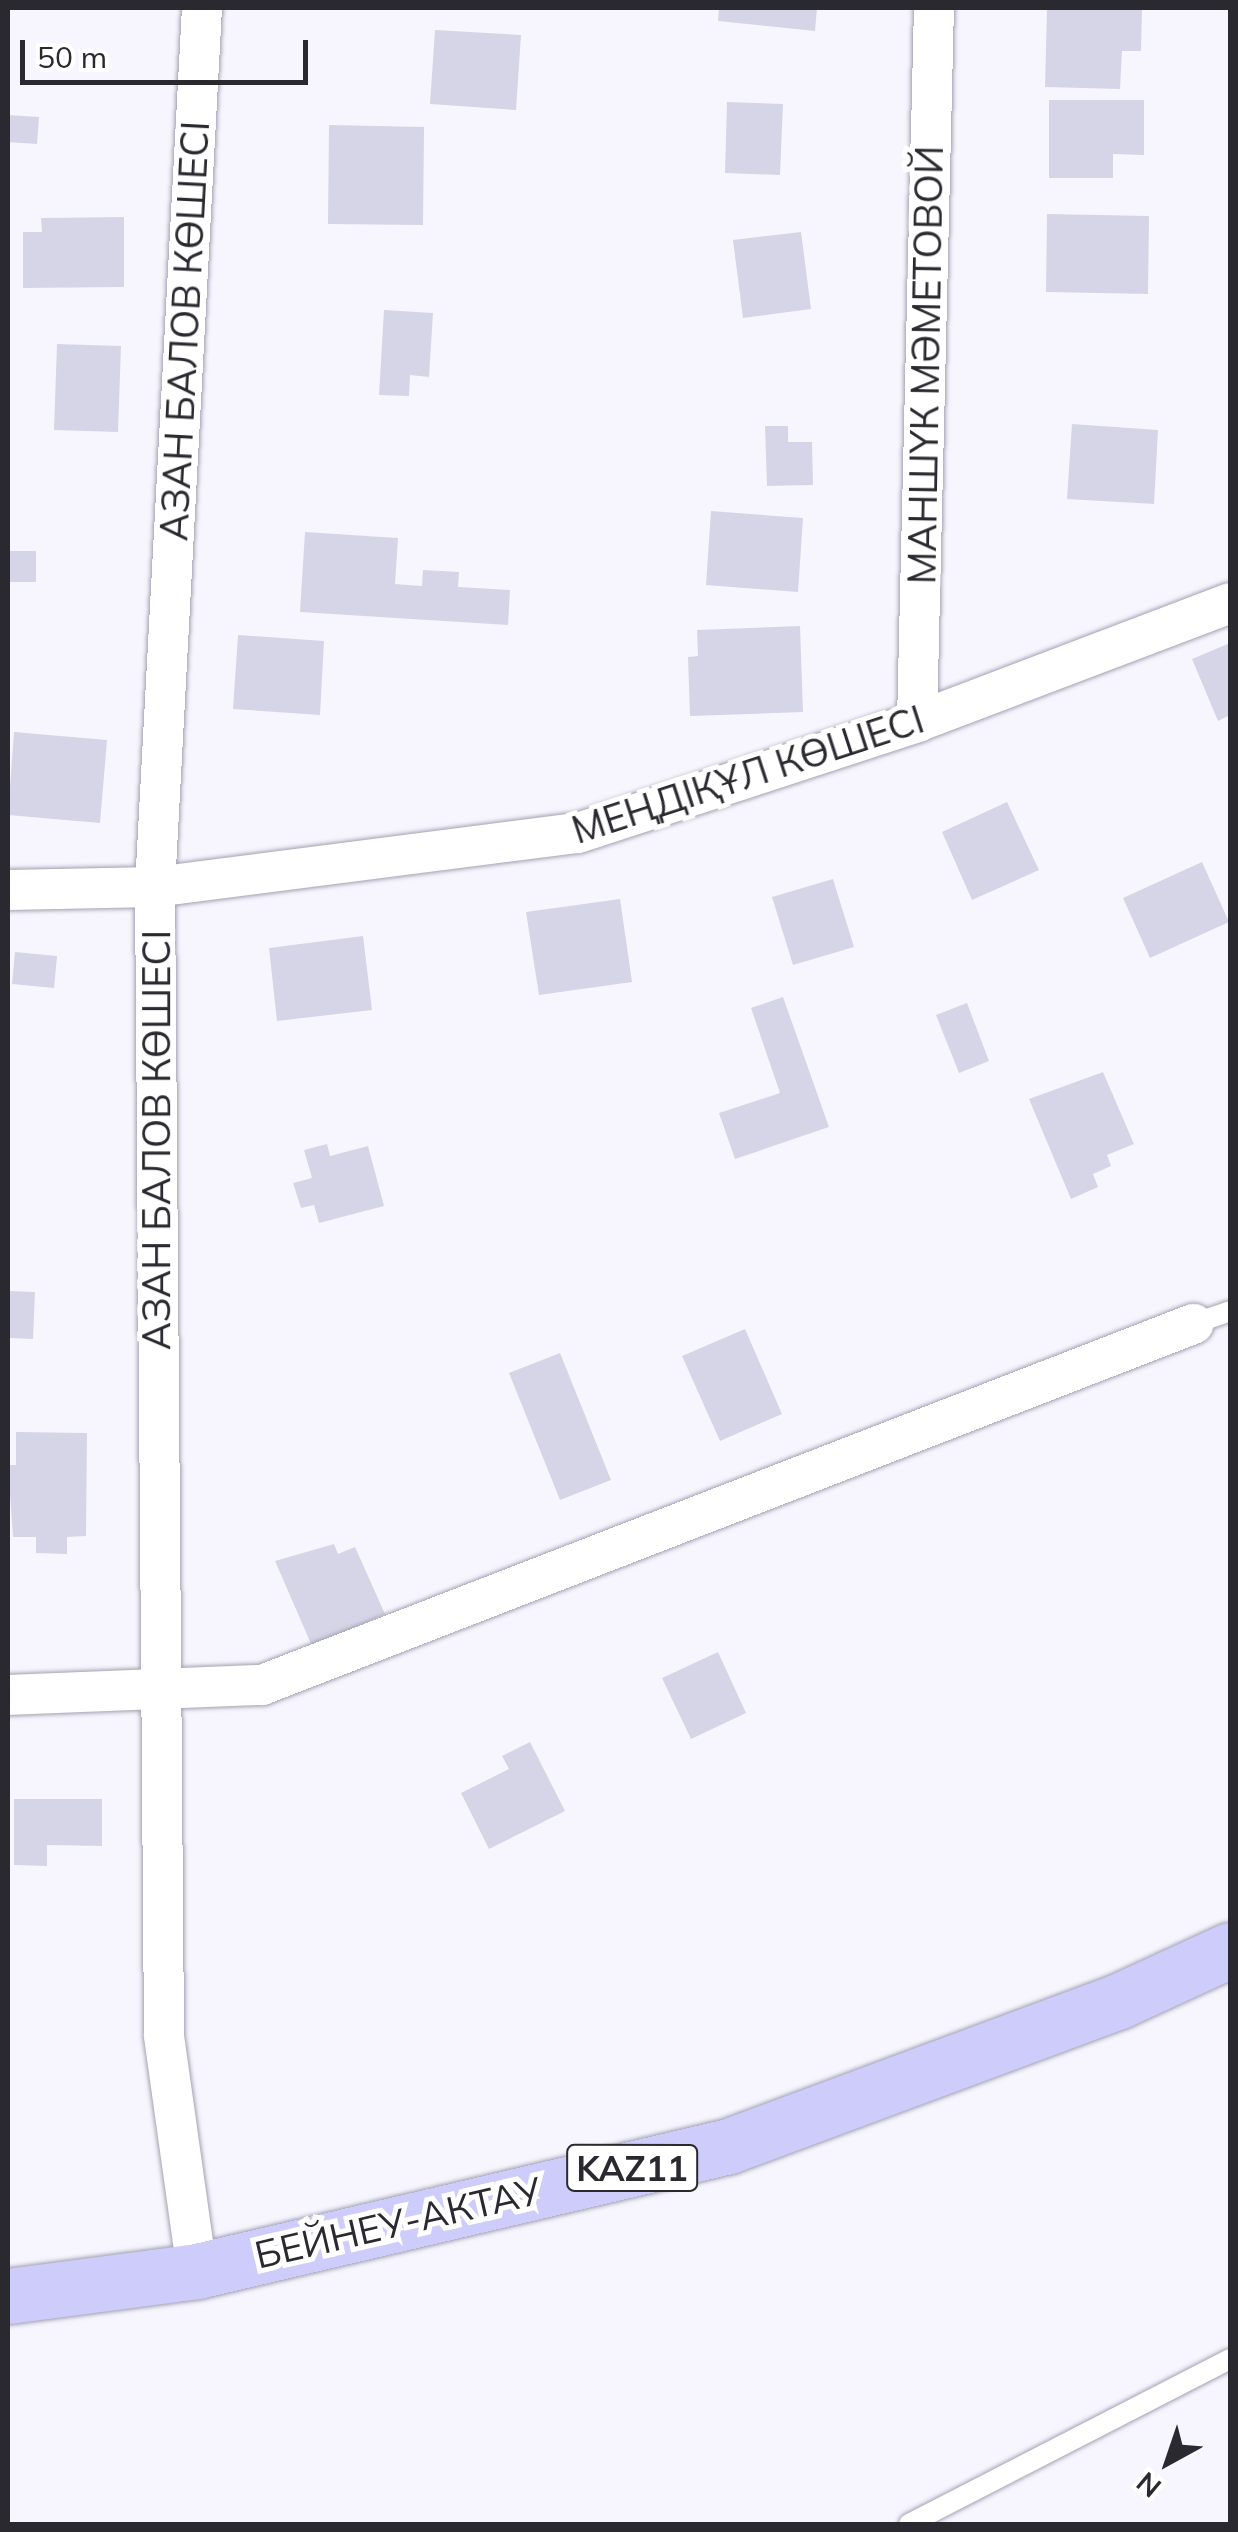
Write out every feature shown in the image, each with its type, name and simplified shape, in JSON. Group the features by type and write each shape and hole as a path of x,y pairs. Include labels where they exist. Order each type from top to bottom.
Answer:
{"highway":[{"name":"БЕЙНЕУ-АКТАУ","path":"8,2296 197,2271 729,2146 1119,2001 1230,1950"}],"street":[{"name":"АЗАН БАЛОВ КӨШЕСІ","path":"197,2271 164,2035 154,887 202,8"},
{"name":"МАНШҮК МӘМЕТОВОЙ","path":"917,722 934,8"},
{"name":"МЕҢДІҚҰЛ КӨШЕСІ","path":"8,890 154,887 578,833 917,722 1230,602"},
{"path":"8,1695 161,1694 262,1685 1212,1318"}],"lane":[{"path":"909,2524 1230,2359"}],"building":[{"path":"719,8 817,8 815,31 718,21"},
{"path":"1047,8 1142,8 1141,51 1122,51 1120,89 1045,87"},
{"path":"435,30 521,35 516,110 430,104"},
{"path":"1049,100 1144,100 1144,155 1113,154 1113,178 1049,178"},
{"path":"727,102 783,104 780,175 725,173"},
{"path":"8,115 39,117 37,144 8,142"},
{"path":"329,125 424,127 423,225 328,224"},
{"path":"1047,214 1149,216 1148,294 1046,292"},
{"path":"124,217 124,287 23,288 23,232 42,232 41,218"},
{"path":"801,232 811,309 743,318 733,240"},
{"path":"384,310 433,313 429,377 410,375 409,396 379,395"},
{"path":"57,344 121,346 118,432 54,430"},
{"path":"1072,424 1158,430 1154,504 1067,499"},
{"path":"765,426 788,426 788,442 812,442 813,485 767,486"},
{"path":"711,511 803,518 798,592 706,585"},
{"path":"305,532 398,538 395,584 422,586 423,570 459,572 458,587 510,590 508,625 300,612"},
{"path":"8,551 36,551 36,582 8,582"},
{"path":"800,626 803,712 690,716 688,657 698,656 697,630"},
{"path":"238,635 324,641 320,715 233,709"},
{"path":"1230,643 1230,715 1218,721 1192,659"},
{"path":"14,732 107,740 100,823 8,815"},
{"path":"1007,802 1039,870 972,900 942,832"},
{"path":"1202,862 1229,922 1150,958 1123,898"},
{"path":"833,879 854,947 793,965 772,897"},
{"path":"620,899 632,982 539,995 526,912"},
{"path":"363,936 372,1010 277,1021 269,948"},
{"path":"15,952 57,956 54,988 12,984"},
{"path":"783,997 829,1127 735,1159 719,1113 780,1093 751,1008"},
{"path":"967,1003 989,1061 959,1073 936,1015"},
{"path":"1103,1072 1134,1144 1107,1155 1111,1166 1093,1174 1098,1187 1071,1199 1029,1099"},
{"path":"327,1144 330,1156 368,1146 384,1206 319,1223 314,1205 301,1208 293,1183 312,1178 304,1150"},
{"path":"8,1291 35,1292 33,1339 8,1338"},
{"path":"745,1329 782,1414 720,1441 682,1356"},
{"path":"560,1353 611,1480 560,1500 509,1373"},
{"path":"16,1432 87,1433 86,1536 67,1537 67,1554 36,1553 36,1537 13,1537 8,1465 16,1465"},
{"path":"334,1544 338,1554 355,1547 385,1614 312,1646 275,1561"},
{"path":"718,1652 746,1713 691,1739 662,1678"},
{"path":"530,1742 565,1811 489,1849 461,1793 509,1769 502,1756"},
{"path":"14,1799 102,1799 102,1846 47,1845 47,1866 14,1865"}]}
